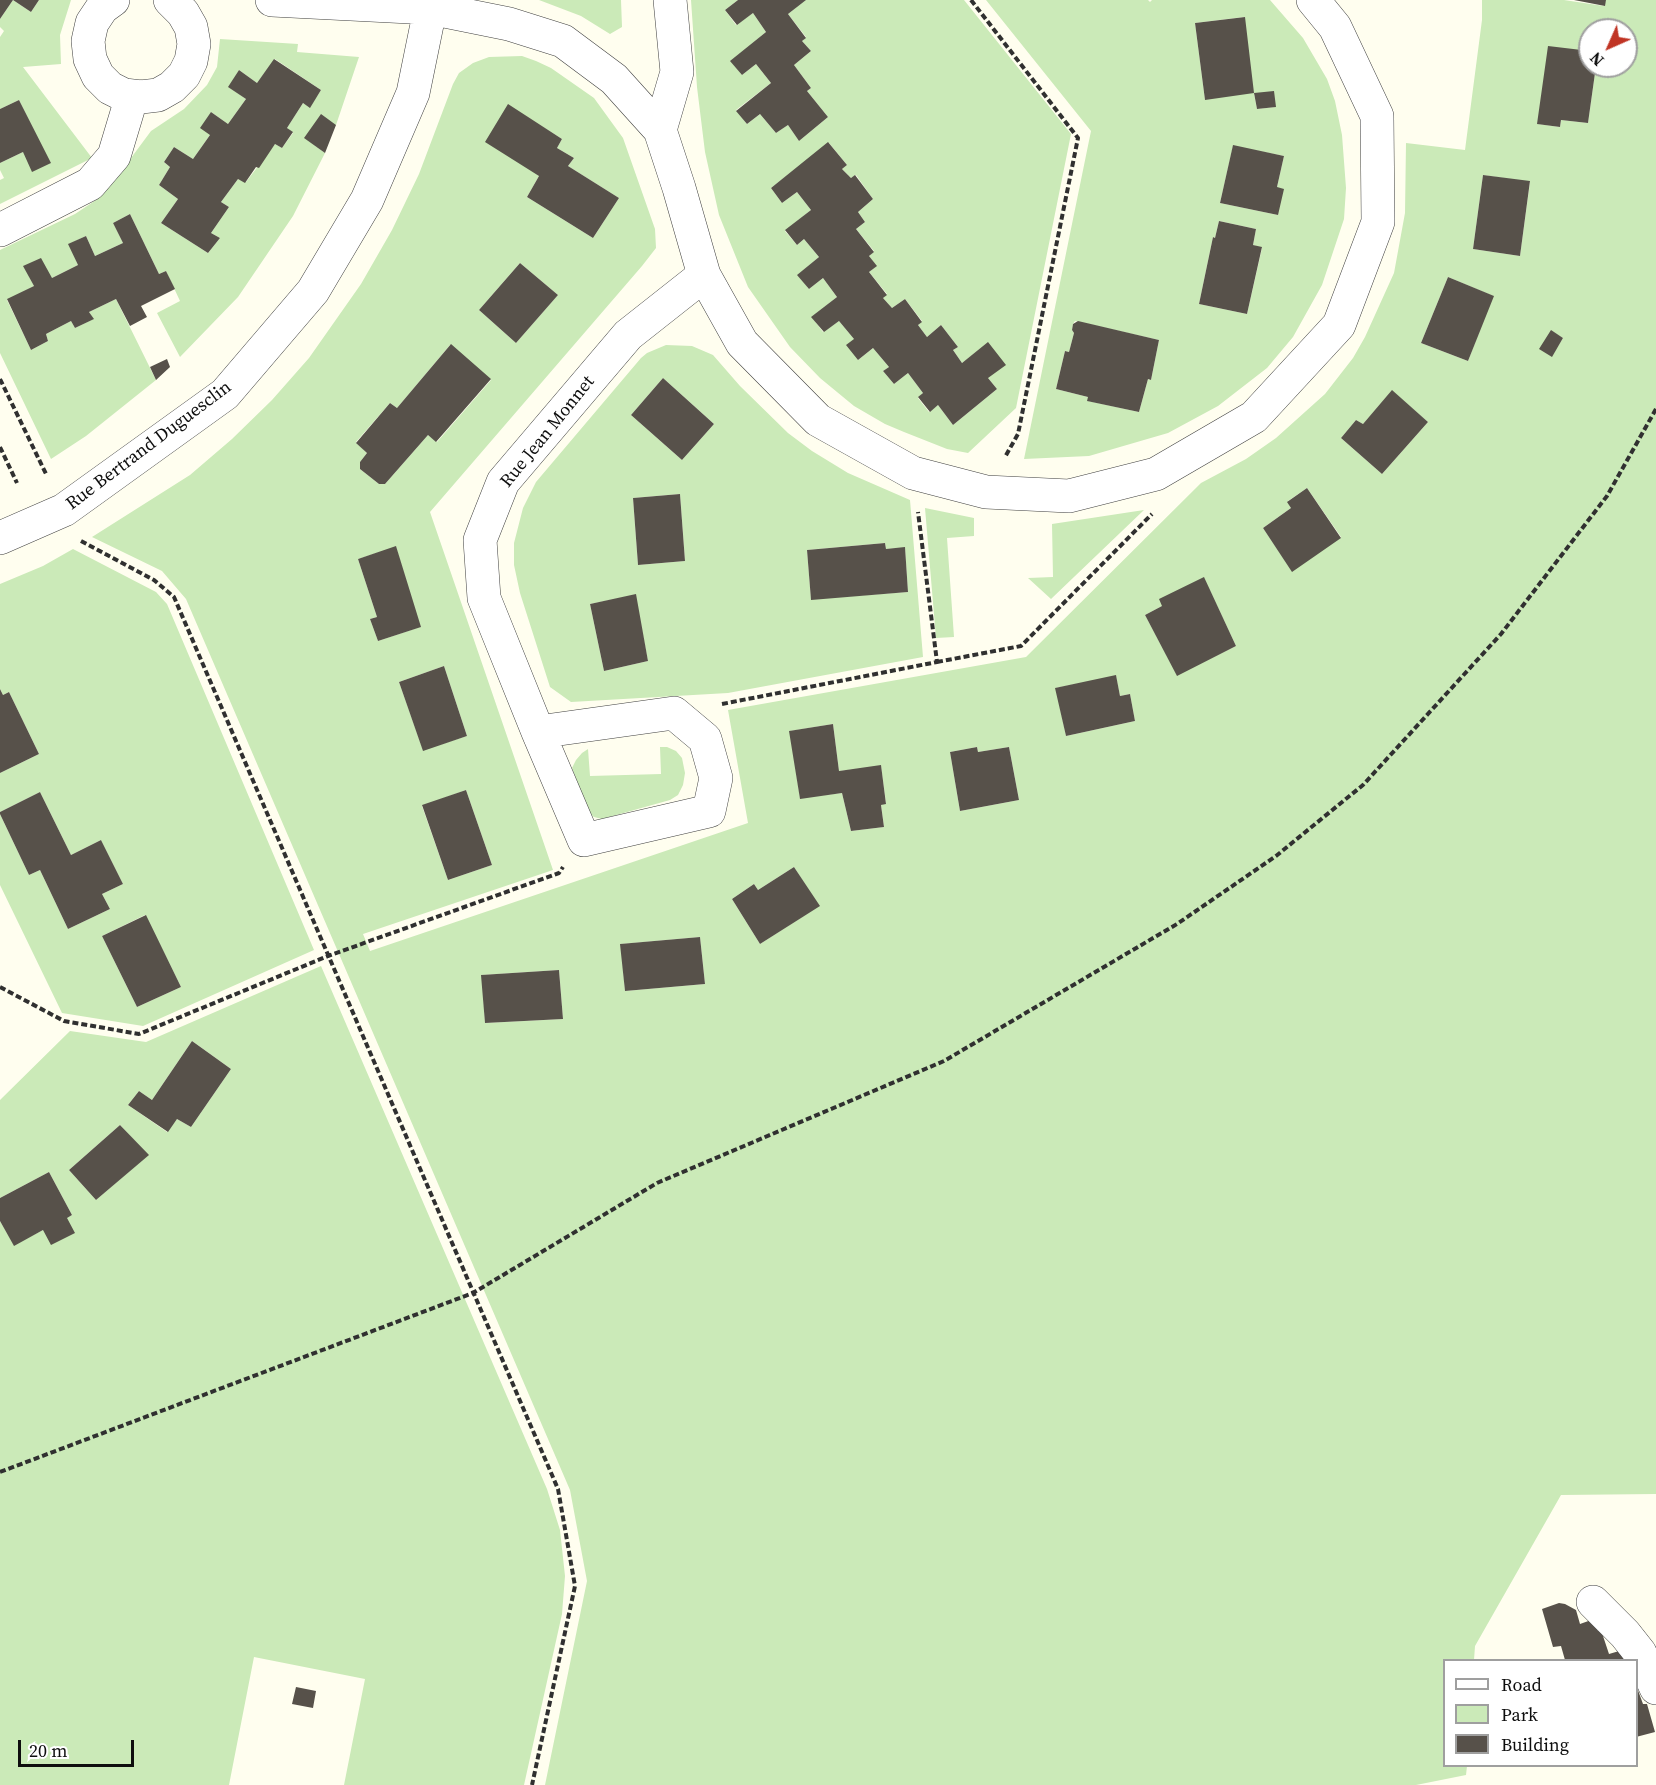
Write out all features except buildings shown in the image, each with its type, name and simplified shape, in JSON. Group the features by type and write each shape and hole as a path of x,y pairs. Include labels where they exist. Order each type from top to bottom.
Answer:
{"street":[{"path":"113,0 102,8 92,23 88,41 90,59 98,76 110,88 124,95 141,97 158,95 172,87 184,75 191,61 194,44 191,27 182,4"},
{"path":"272,0 431,4 563,41 614,79 660,130 704,275 742,342 818,420 913,472 986,492 1070,496 1156,474 1254,417 1339,325 1378,222 1377,116 1335,27 1313,0"},
{"path":"660,130 677,72 670,0"},
{"name":"Rue Bertrand Duguesclin","path":"0,538 64,510 225,394 313,291 367,200 413,93 431,4"},
{"path":"0,230 90,184 114,156 132,96"},
{"name":"Rue Jean Monnet","path":"584,840 484,598 480,540 503,482 628,335 704,275"},
{"path":"538,732 674,713 705,739 716,778 709,811 584,840"},
{"path":"1593,1602 1625,1634 1640,1653 1656,1688"}],"path":[{"path":"971,0 1078,138 1018,434 986,492"},
{"path":"0,379 52,484"},
{"path":"0,1472 473,1293 657,1183 944,1061 1177,924 1276,856 1363,784 1501,634 1607,496 1656,409"},
{"path":"0,447 17,483"},
{"path":"913,472 937,662"},
{"path":"674,713 1021,646 1155,510"},
{"path":"79,538 83,544 154,580 174,597 558,1489 575,1586 532,1785"},
{"path":"0,987 64,1021 139,1034 328,957 559,873 584,840"}],"green space":[{"path":"13,0 31,12 39,0 71,0 60,35 61,64 23,67 92,158 0,204 0,180 4,178 0,170 0,163 23,152 50,163 19,100 0,109 0,37 4,31 0,27 0,19"},
{"path":"539,0 621,0 622,27 610,34 581,16"},
{"path":"691,0 738,0 725,10 736,25 753,13 766,32 731,61 742,75 756,64 771,83 736,110 747,124 760,114 776,133 788,125 799,141 828,117 807,91 811,88 794,65 811,51 802,41 806,37 788,14 805,0 964,0 1071,134 1016,408 968,453 947,449 904,432 854,406 820,378 790,347 748,287 719,215 705,152 697,87","holes":["829,143 847,165 842,169 851,178 856,175 873,199 858,212 865,222 856,229 874,251 869,256 876,266 869,272 887,294 883,298 892,308 905,299 922,321 918,325 927,337 941,325 958,347 953,350 962,363 988,343 988,378 997,389 953,425 938,405 929,412 918,398 923,393 908,373 894,384 883,371 889,367 873,348 858,360 854,339 839,321 823,332 812,317 837,297 823,278 809,289 798,275 819,257 804,239 797,245 785,231 811,210 797,192 782,203 771,188"]},
{"path":"986,0 1148,0 1150,2 1152,0 1270,0 1303,38 1327,79 1335,101 1342,135 1346,188 1344,219 1322,285 1293,337 1267,368 1218,406 1168,433 1089,456 1024,459 1091,131","holes":["1245,17 1205,100 1195,23","1254,94 1275,107 1257,109","1233,146 1284,156 1277,187 1278,215 1220,203","1219,221 1256,229 1253,245 1262,248 1247,314 1199,304 1213,237 1215,238","1075,321 1159,340 1151,380 1148,379 1139,412 1088,401 1088,397 1056,389 1065,351 1069,352 1074,333 1072,330"]},
{"path":"1482,0 1564,0 1604,6 1606,0 1656,0 1656,1494 1561,1495 1475,1646 1474,1659 1443,1659 1443,1767 1467,1767 1466,1775 1416,1785 545,1785 587,1581 570,1490 186,599 162,571 92,537 190,475 272,400 309,358 361,284 392,230 419,174 459,73 473,63 489,57 522,56 551,68 594,98 623,138 655,229 656,248 430,512 553,870 363,934 370,951 748,823 728,710 1026,657 1201,483 1246,459 1276,438 1325,394 1353,358 1394,273 1405,213 1406,143 1465,150 1482,20","holes":["508,105 562,139 557,148 574,158 568,166 619,198 593,238 527,197 539,176","1483,175 1530,182 1520,256 1473,249","520,263 558,295 516,343 479,310","1448,277 1493,296 1468,361 1421,343","1551,331 1563,338 1552,356","450,345 491,380 437,442 428,435 385,484 379,484 360,469 360,462 367,453 356,442 390,403 397,408","1392,391 1428,422 1382,474 1341,438 1356,420 1363,424","1307,488 1341,537 1292,571 1263,528 1291,508 1288,501","396,547 420,627 378,641 370,619 377,617 358,559","1204,578 1236,646 1177,675 1145,615","444,666 467,736 423,750 399,682","1116,676 1120,696 1130,694 1135,721 1066,736 1056,688","833,724 839,771 881,766 886,803 881,805 884,827 851,831 842,793 800,798 790,731","977,747 978,752 1009,747 1019,800 960,811 950,752","466,790 492,865 448,880 422,806","794,867 819,906 760,944 732,899 754,884 758,890","700,937 705,984 625,991 621,944","559,970 563,1019 485,1023 482,975"]},
{"path":"220,39 298,44 297,52 359,57 336,125 305,138 325,153 293,216 238,297 180,357 157,313 180,301 166,271 159,274 130,214 113,223 123,243 95,256 86,236 69,244 78,265 52,278 24,266 34,286 7,300 31,350 48,341 46,334 71,321 75,328 93,319 89,312 116,299 156,380 86,436 51,459 0,353 0,250 75,214 96,200 111,185 151,131 184,109 207,85 217,67","holes":["275,59 321,90 310,107 303,103 287,128 293,133 282,148 275,144 246,182 238,179 221,202 229,207 211,233 220,238 208,253 161,223 178,199 159,185 170,167 164,162 174,147 193,159 210,135 211,112 228,124 246,99 229,87 239,70 257,83"]},
{"path":"666,345 692,346 713,355 740,386 788,433 812,451 848,473 910,500 923,657 728,693 571,702 550,687 520,593 514,565 514,543 523,508 536,482 647,353","holes":["663,378 714,424 682,460 631,415","680,494 685,561 638,565 633,498","885,543 886,549 905,548 908,592 811,599 807,550","635,595 648,661 604,671 590,604"]},
{"path":"925,508 974,518 974,536 947,538 954,637 936,638"},
{"path":"1144,510 1051,599 1028,578 1053,577 1052,524"},
{"path":"73,549 156,592 167,604 314,950 143,1026 62,1013 0,885 0,814 29,875 40,870 68,929 110,909 102,894 123,884 101,840 71,855 40,792 0,812 0,773 39,754 9,692 3,695 0,689 0,584 43,566","holes":["145,915 181,987 137,1007 102,936"]},
{"path":"660,747 676,751 682,758 685,773 678,795 670,800 602,819 588,812 572,768 582,753 588,749 590,776 661,774"},
{"path":"321,966 547,1489 560,1530 565,1576 562,1614 524,1785 344,1785 365,1679 254,1657 229,1785 0,1785 0,1221 14,1245 72,1215 49,1172 0,1198 0,1100 70,1031 146,1042","holes":["192,1041 231,1069 191,1127 177,1119 167,1132 128,1105 139,1091 152,1100","120,1125 148,1155 96,1200 69,1170"]}]}
